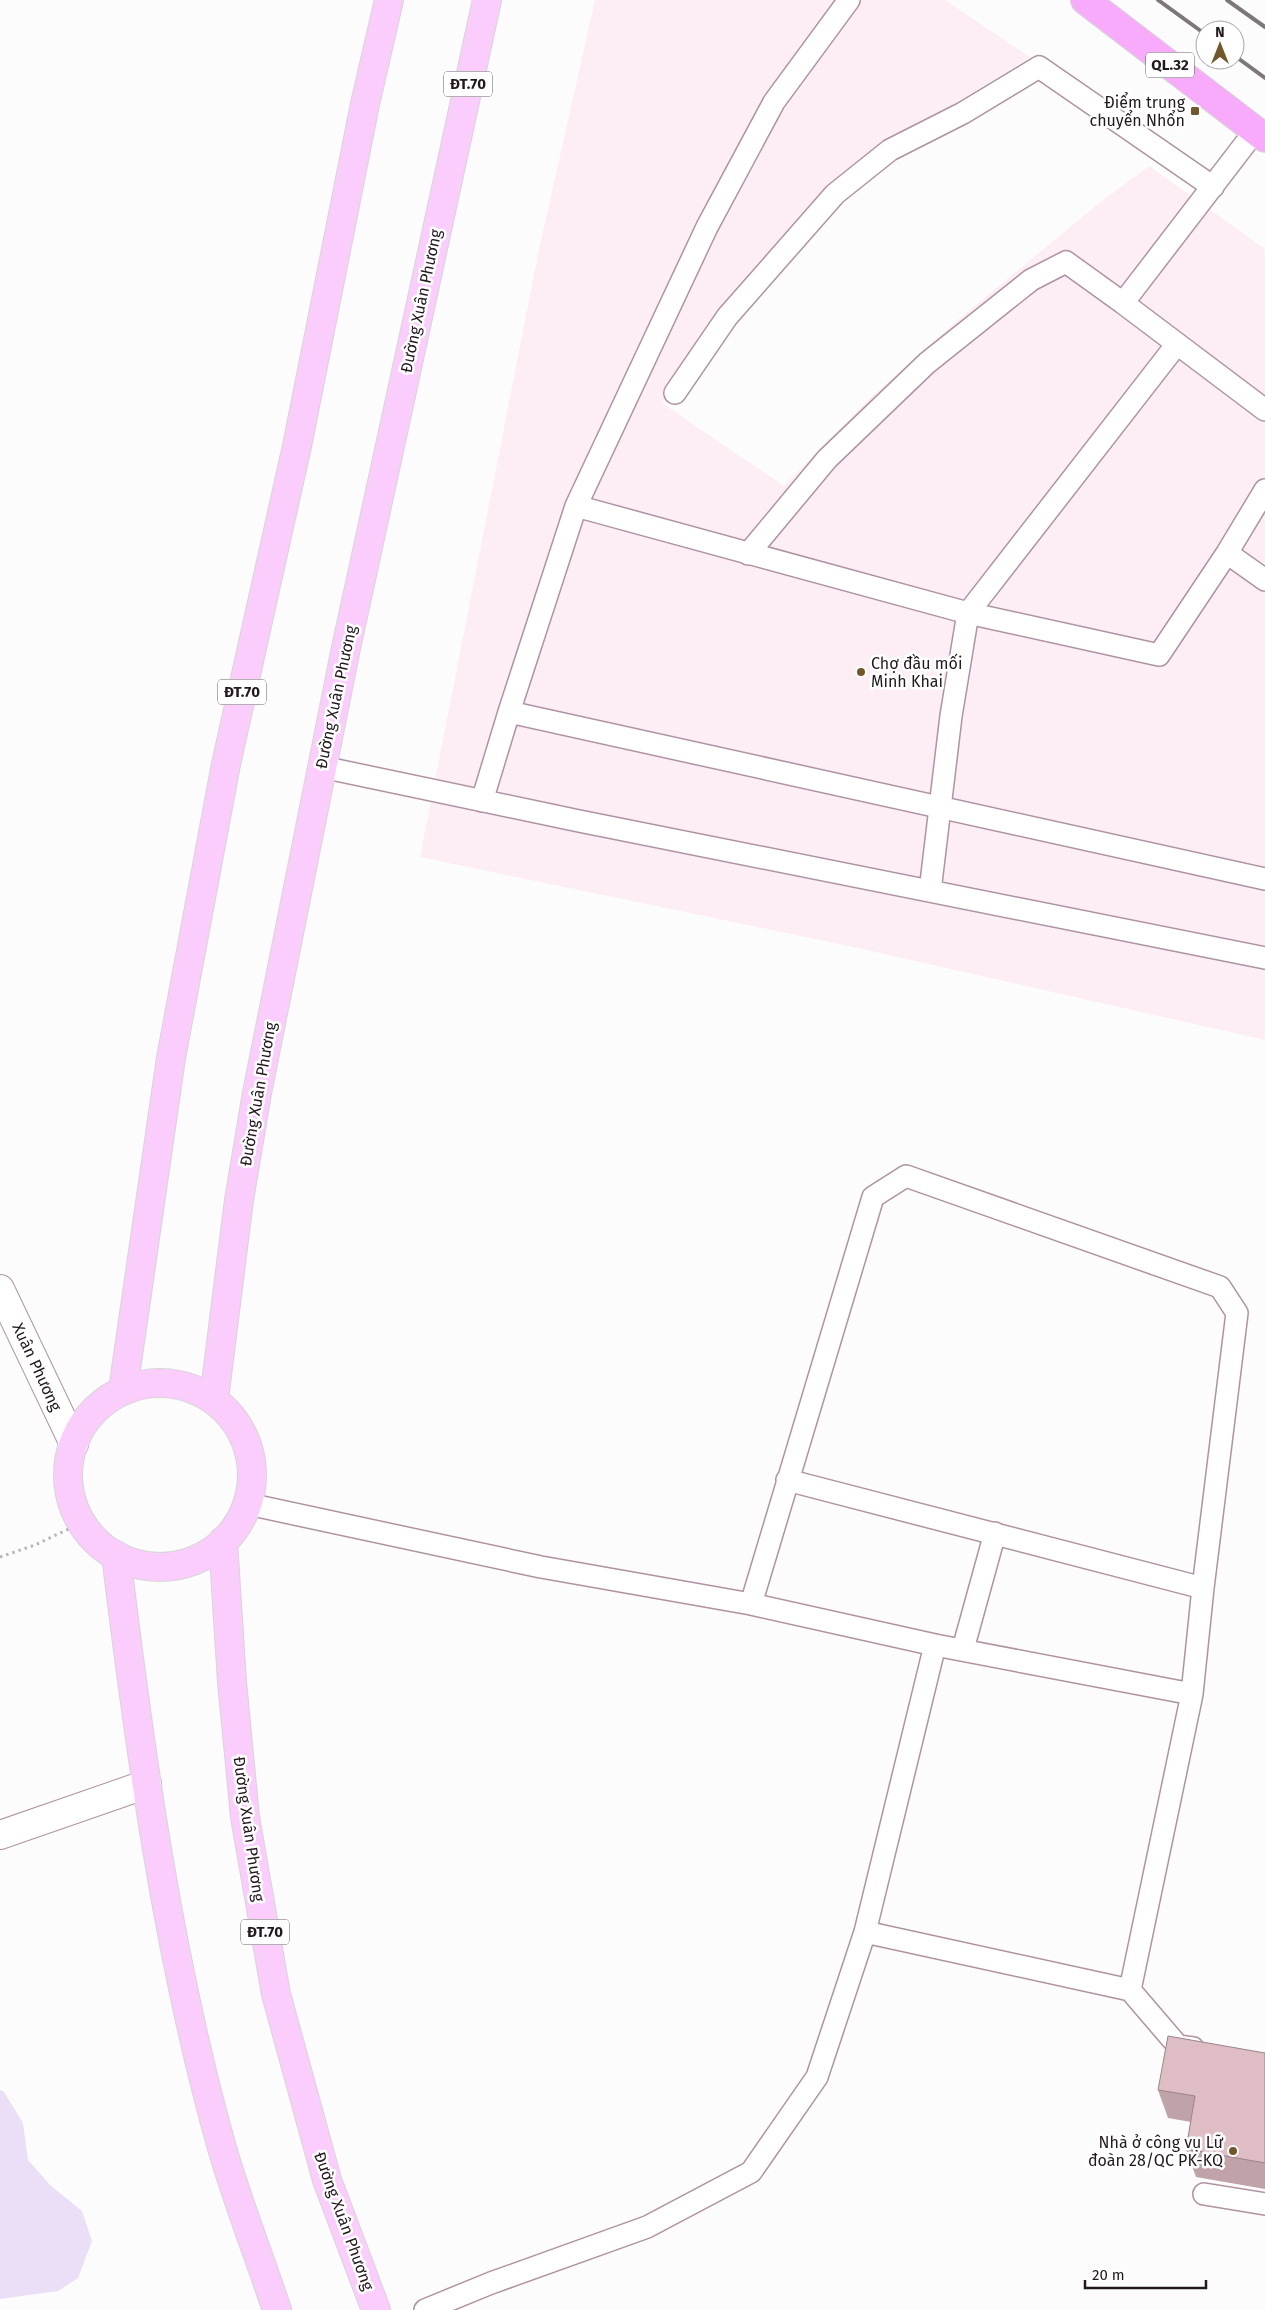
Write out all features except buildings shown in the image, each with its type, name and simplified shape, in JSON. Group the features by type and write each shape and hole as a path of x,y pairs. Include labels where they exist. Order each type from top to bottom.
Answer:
{"highway":[{"name":"QL.32","path":"1085,0 1260,134"}],"main road":[{"name":"ĐT.70","path":"123,1390 171,1058 222,784 297,446 365,104 389,0"},
{"name":"Đường Xuân Phương","path":"214,1399 239,1200 257,1092 322,767 487,0"},
{"path":"154,1382 185,1386 214,1399 235,1420 248,1446 253,1475 248,1504 234,1531 212,1551 186,1564 156,1567 128,1561 102,1547 81,1523 69,1494 67,1462 78,1432 96,1407 123,1390 154,1382"},
{"name":"Đường Xuân Phương","path":"223,1541 232,1682 245,1817 276,1994 327,2180 376,2310"},
{"path":"116,1555 147,1784 168,1908 195,2036 218,2130 278,2310"}],"street":[{"name":"Xuân Phương","path":"0,1289 74,1444"},
{"path":"0,1835 147,1784"}],"lane":[{"path":"482,801 576,506 707,227 774,102 849,0"},
{"path":"675,393 727,317 835,194 890,150 963,113 1039,67 1213,187"},
{"path":"1123,303 1213,187 1260,134"},
{"path":"748,554 827,459 927,363 1031,280 1066,262 1265,410"},
{"path":"930,891 951,716 968,613 1176,344"},
{"path":"576,506 968,613 1160,655 1265,490"},
{"path":"1226,553 1265,580"},
{"path":"509,712 939,808 980,814 1262,874"},
{"path":"322,767 482,801 1265,958"},
{"path":"751,1604 874,1197 906,1176 1220,1287 1237,1313 1203,1588 1192,1694 1130,1990"},
{"path":"787,1480 1203,1588"},
{"path":"248,1504 541,1567 751,1604 936,1645 1192,1694"},
{"path":"963,1649 995,1533"},
{"path":"425,2310 491,2283 647,2227 751,2172 816,2077 865,1932 936,1645"},
{"path":"865,1932 1130,1990 1178,2046 1216,2051"},
{"path":"1204,2194 1265,2204"}],"path":[{"path":"0,1557 35,1545 81,1523"}],"shaded area":[{"name":"Chợ đầu mối Minh Khai","path":"595,0 945,0 1030,57 875,153 694,350 662,403 784,486 868,400 959,319 1098,204 1149,166 1265,249 1265,1040 858,948 420,857 539,249"},
{"path":"0,2090 4,2092 23,2123 28,2160 50,2185 82,2211 92,2241 78,2278 58,2291 0,2299"}],"railway":[{"path":"1158,0 1195,27"},
{"path":"1227,0 1265,27"},
{"path":"1245,63 1265,78"}],"place":[{"name":"Điểm trung chuyển Nhổn","path":"1195,111"},
{"name":"Chợ đầu mối Minh Khai","path":"861,672"},
{"name":"Nhà ở công vụ Lữ đoàn 28/QC PK-KQ","path":"1233,2151"}]}
